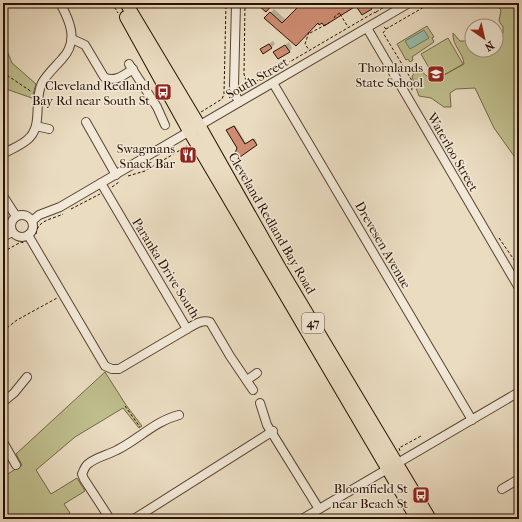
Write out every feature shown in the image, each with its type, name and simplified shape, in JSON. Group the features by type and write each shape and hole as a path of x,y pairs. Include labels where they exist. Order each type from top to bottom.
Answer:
{"highway":[{"name":"Cleveland Redland Bay Road","path":"119,3 125,17 278,263 430,519"},
{"name":"Cleveland Redland Bay Road","path":"126,3 194,128"},
{"name":"Cleveland Redland Bay Road","path":"395,462 418,519"}],"street":[{"path":"3,154 27,140 36,126 38,94 43,82 64,57 72,39 71,27 60,3"},
{"path":"236,3 234,86 235,94 239,102"},
{"name":"South Street","path":"32,221 39,215 60,206 101,183 119,177 194,128 409,3"},
{"name":"Waterloo Street","path":"367,28 519,288"},
{"path":"72,39 85,45 104,77 114,80 131,67 157,107 165,125"},
{"name":"Drevesen Avenue","path":"273,83 472,420"},
{"path":"86,122 119,177"},
{"path":"36,126 49,129"},
{"name":"Paranka Drive South","path":"101,183 187,329 199,322 210,322 230,356 253,390"},
{"path":"3,196 16,216"},
{"path":"29,238 19,237 12,232 10,223 16,216 23,215 32,221 32,229 29,238 105,366 112,369 119,368 187,329"},
{"path":"3,237 12,232"},
{"path":"247,380 257,373"},
{"path":"3,402 14,393 27,377"},
{"path":"302,519 395,462 472,420 519,392"},
{"path":"260,404 267,424 320,509"},
{"path":"110,519 82,474 87,464 118,450 168,418 179,415"},
{"path":"134,519 273,432"},
{"path":"3,442 16,465"},
{"path":"502,489 519,479"}],"path":[{"path":"112,3 117,12 125,17"},
{"path":"200,112 222,100 224,94 226,3"},
{"path":"246,3 244,74 246,81 251,83 258,81 391,3"},
{"path":"414,94 410,79 384,33 386,29 431,3"},
{"path":"375,12 386,29"},
{"path":"334,18 340,13 349,28"},
{"path":"309,51 305,44 309,33 329,23"},
{"path":"3,66 8,76"},
{"path":"3,75 8,76 29,91 38,94"},
{"path":"128,176 145,171 188,145 191,147"},
{"path":"70,210 96,195 103,196 112,191 112,186 119,177"},
{"path":"3,252 21,242 25,243 29,238 36,237 37,228 40,223 64,213"},
{"path":"499,238 519,267"},
{"path":"3,331 17,320 63,294"},
{"path":"125,406 144,432"},
{"path":"395,462 400,448 421,436"}],"shaded area":[{"path":"494,3 519,3 519,157 514,156 494,128 475,88 456,89 450,93 451,107 444,107 431,98 419,96 412,77 416,69 436,80 421,54 448,38 463,64 437,79 464,64 462,56 454,42 453,33 460,41 464,41 464,58 504,58 504,18 500,18 501,10"},
{"path":"427,26 434,37 432,38 434,42 412,57 413,60 410,62 408,59 406,60 397,44"},
{"path":"424,30 429,38 410,49 405,41"},
{"path":"3,41 12,63 36,84 32,98 3,88"},
{"path":"105,372 126,405 142,426 139,428 123,408 75,437 36,470 51,494 77,478 85,491 64,504 70,513 60,519 3,519 3,477 22,465 16,454"}],"building":[{"path":"262,3 274,3 266,12 259,6"},
{"path":"302,3 325,3 333,7 339,3 368,3 372,9 362,15 356,6 324,26 322,23 319,25 318,23 296,46 264,18 270,12 282,23"},
{"path":"269,44 272,48 263,54 260,49"},
{"path":"285,45 290,52 278,59 273,52"},
{"path":"234,126 245,144 253,139 257,145 240,157 235,153 237,148 226,130"}],"place":[{"name":"Thornlands State School","path":"436,74"},
{"name":"Cleveland Redland Bay Rd near South St","path":"163,92"},
{"name":"Swagmans Snack Bar","path":"188,155"},
{"name":"Bloomfield St near Beach St","path":"421,495"}]}
